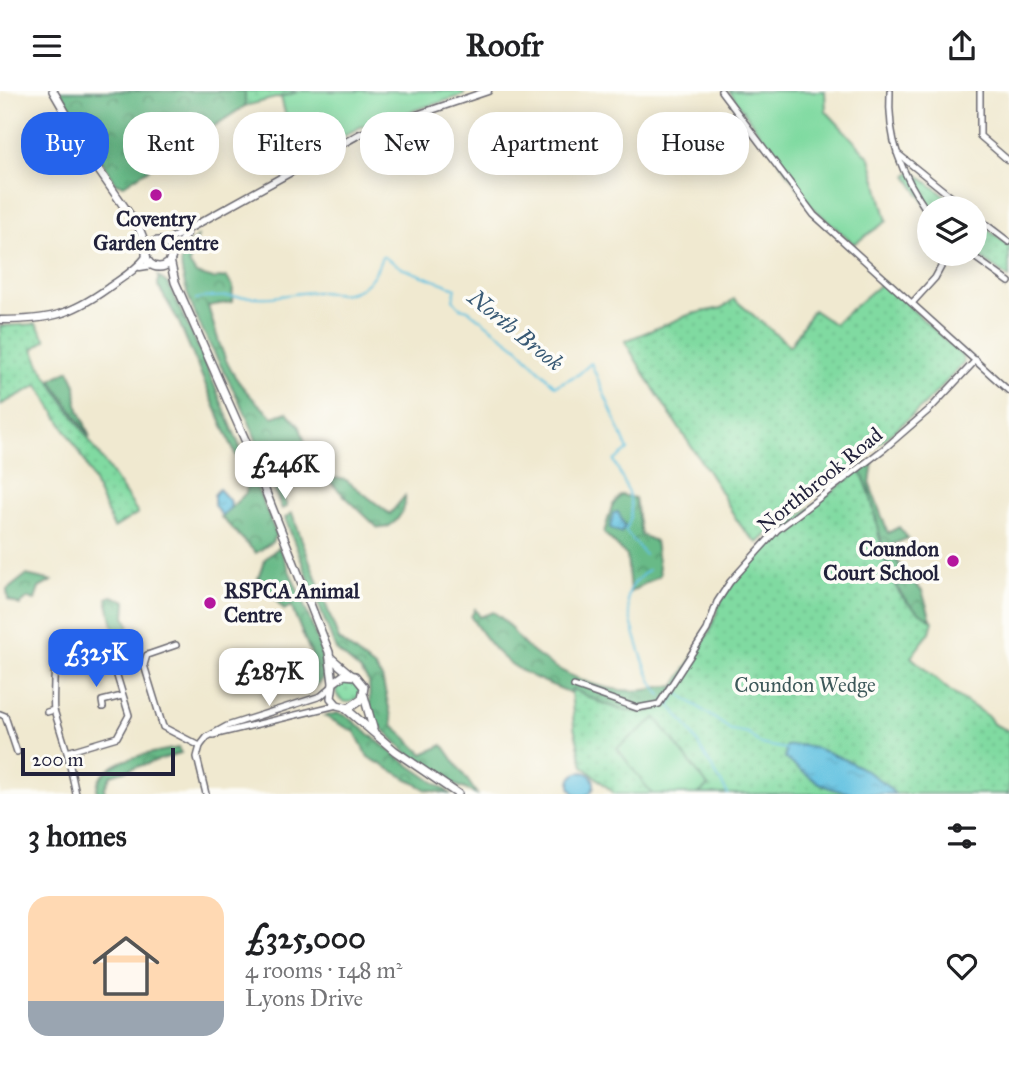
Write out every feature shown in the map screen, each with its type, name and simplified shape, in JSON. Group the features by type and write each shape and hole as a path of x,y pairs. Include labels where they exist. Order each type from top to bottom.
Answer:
{"main road":[{"path":"53,91 100,171 139,228 155,266 175,282"},
{"path":"139,228 172,251 170,260 175,282 246,442 331,658 331,698 374,730 414,765 458,794"},
{"path":"147,252 161,241"},
{"path":"155,266 170,260"},
{"path":"331,658 362,682 366,713 374,730"},
{"path":"331,685 340,676 351,675"},
{"path":"345,708 358,704 364,695"}],"street":[{"path":"161,241 193,228 360,134 488,91"},
{"path":"721,91 805,205 1009,391"},
{"path":"890,91 888,112 895,151 905,178 917,196"},
{"path":"980,91 980,136 1009,161"},
{"path":"895,151 950,196"},
{"path":"987,225 1009,242"},
{"path":"172,251 193,228"},
{"path":"0,320 40,320 68,313 138,267 147,252"},
{"path":"138,267 155,266"},
{"path":"913,302 935,278 942,266"},
{"path":"987,266 1009,282"},
{"name":"Northbrook Road","path":"574,687 637,708 659,704 707,630 717,603 730,582 777,530 930,409 976,360"},
{"path":"176,645 148,655 144,665 163,727 172,735 200,746"},
{"path":"66,752 117,737 123,732 129,715 122,696 113,652 55,669 52,677 56,693 51,711 66,752 76,794"},
{"path":"206,794 197,757 200,746 207,737 227,726 321,696 331,685"},
{"path":"102,701 122,696"},
{"path":"207,737 337,705"},
{"path":"0,713 5,716 17,752"}],"green space":[{"path":"60,91 245,91 245,106 219,123 219,112 123,112 123,175 139,175 124,185 115,183 109,173 109,112 73,112"},
{"path":"245,91 303,91 245,106"},
{"path":"300,91 463,91 464,95 409,112 360,112 360,127 346,135 346,112 285,112 281,97"},
{"path":"729,91 825,91 826,111 870,158 887,221 854,244 812,207 749,119 749,112 744,112"},
{"path":"914,172 945,196 920,196 907,176"},
{"path":"987,229 1009,246 1009,278 987,262"},
{"path":"198,236 189,263 196,274 214,279 226,277 233,286 232,302 208,306 230,367 246,391 273,417 287,412 300,427 308,451 295,460 284,448 271,461 287,507 282,509 250,424 206,338 187,293 181,252"},
{"path":"158,276 168,284 201,353 276,534 272,542 256,553 221,517 246,493 248,484 178,320 158,286"},
{"path":"883,282 962,356 964,363 924,405 860,460 797,506 758,543 738,521 625,341 691,314 722,308 734,299 790,346 813,310 834,324"},
{"path":"36,324 46,340 33,349 42,369 138,513 114,528 85,462 38,385 0,405 0,326"},
{"path":"69,370 76,384 77,404 90,437 51,380"},
{"path":"873,461 870,485 888,533 899,527 908,538 893,544 890,549 904,573 922,591 931,619 913,607 890,573 868,489 860,470"},
{"name":"Coundon Wedge","path":"860,470 872,502 887,569 894,584 907,602 933,621 930,632 911,657 950,691 989,717 993,724 1009,731 1009,794 615,794 583,766 574,727 571,688 615,707 650,710 661,707 710,631 720,603 732,584 779,532"},
{"path":"328,480 346,480 390,514 405,496 404,508 394,523 378,528"},
{"path":"621,495 635,498 641,535 655,541 660,575 630,592 627,556 604,533 612,506"},
{"path":"292,513 339,640 375,668 382,678 393,725 423,754 443,745 477,794 448,782 406,752 377,723 370,709 369,682 360,670 336,650 285,518"},
{"path":"279,547 320,650 323,676 319,683 312,687 309,680 314,661 291,606 284,610 258,578 265,559"},
{"path":"26,575 52,581 39,588 35,600 28,598 20,605 8,600 7,590"},
{"path":"112,596 126,601 125,617 129,625 122,637 114,631 107,598"},
{"path":"475,609 480,617 493,612 505,621 530,650 555,667 584,681 630,691 676,687 658,708 638,712 614,707 572,689 571,693 525,673 502,657 471,617"},
{"path":"348,678 359,685 360,690 353,701 348,702 337,695 336,690 343,679"},
{"path":"338,713 347,716 396,756 451,794 427,790 368,757 355,732 324,716"},
{"path":"656,718 708,786 698,794 652,794 617,748"},
{"path":"178,748 181,753 111,775 104,789 105,794 97,794 98,782 114,765"}],"water":[{"path":"219,489 231,502 230,508 222,516 214,505 214,495"},
{"path":"618,512 625,527 621,533 610,528 613,513"},
{"path":"803,745 852,763 876,777 895,794 846,792 824,785 785,758 786,746"},
{"path":"577,773 587,773 593,779 593,789 588,794 576,794 571,789 571,779"}],"waterway":[{"name":"North Brook","path":"196,299 352,292 370,280 382,256 404,269 456,288 453,299 460,308 468,310 518,348 555,386 579,374 591,363 628,450 614,461 631,504 625,530 645,555"},
{"name":"North Brook","path":"648,570 631,588 628,605 644,663 661,695"},
{"name":"North Brook","path":"678,693 731,730 748,733 760,744 786,749"},
{"name":"North Brook","path":"671,703 675,697"},
{"name":"North Brook","path":"665,699 689,729 728,794"}],"place":[{"name":"Coventry Garden Centre","path":"156,195"},
{"name":"Coundon Court School","path":"953,561"},
{"name":"RSPCA Animal Centre","path":"210,603"}]}
